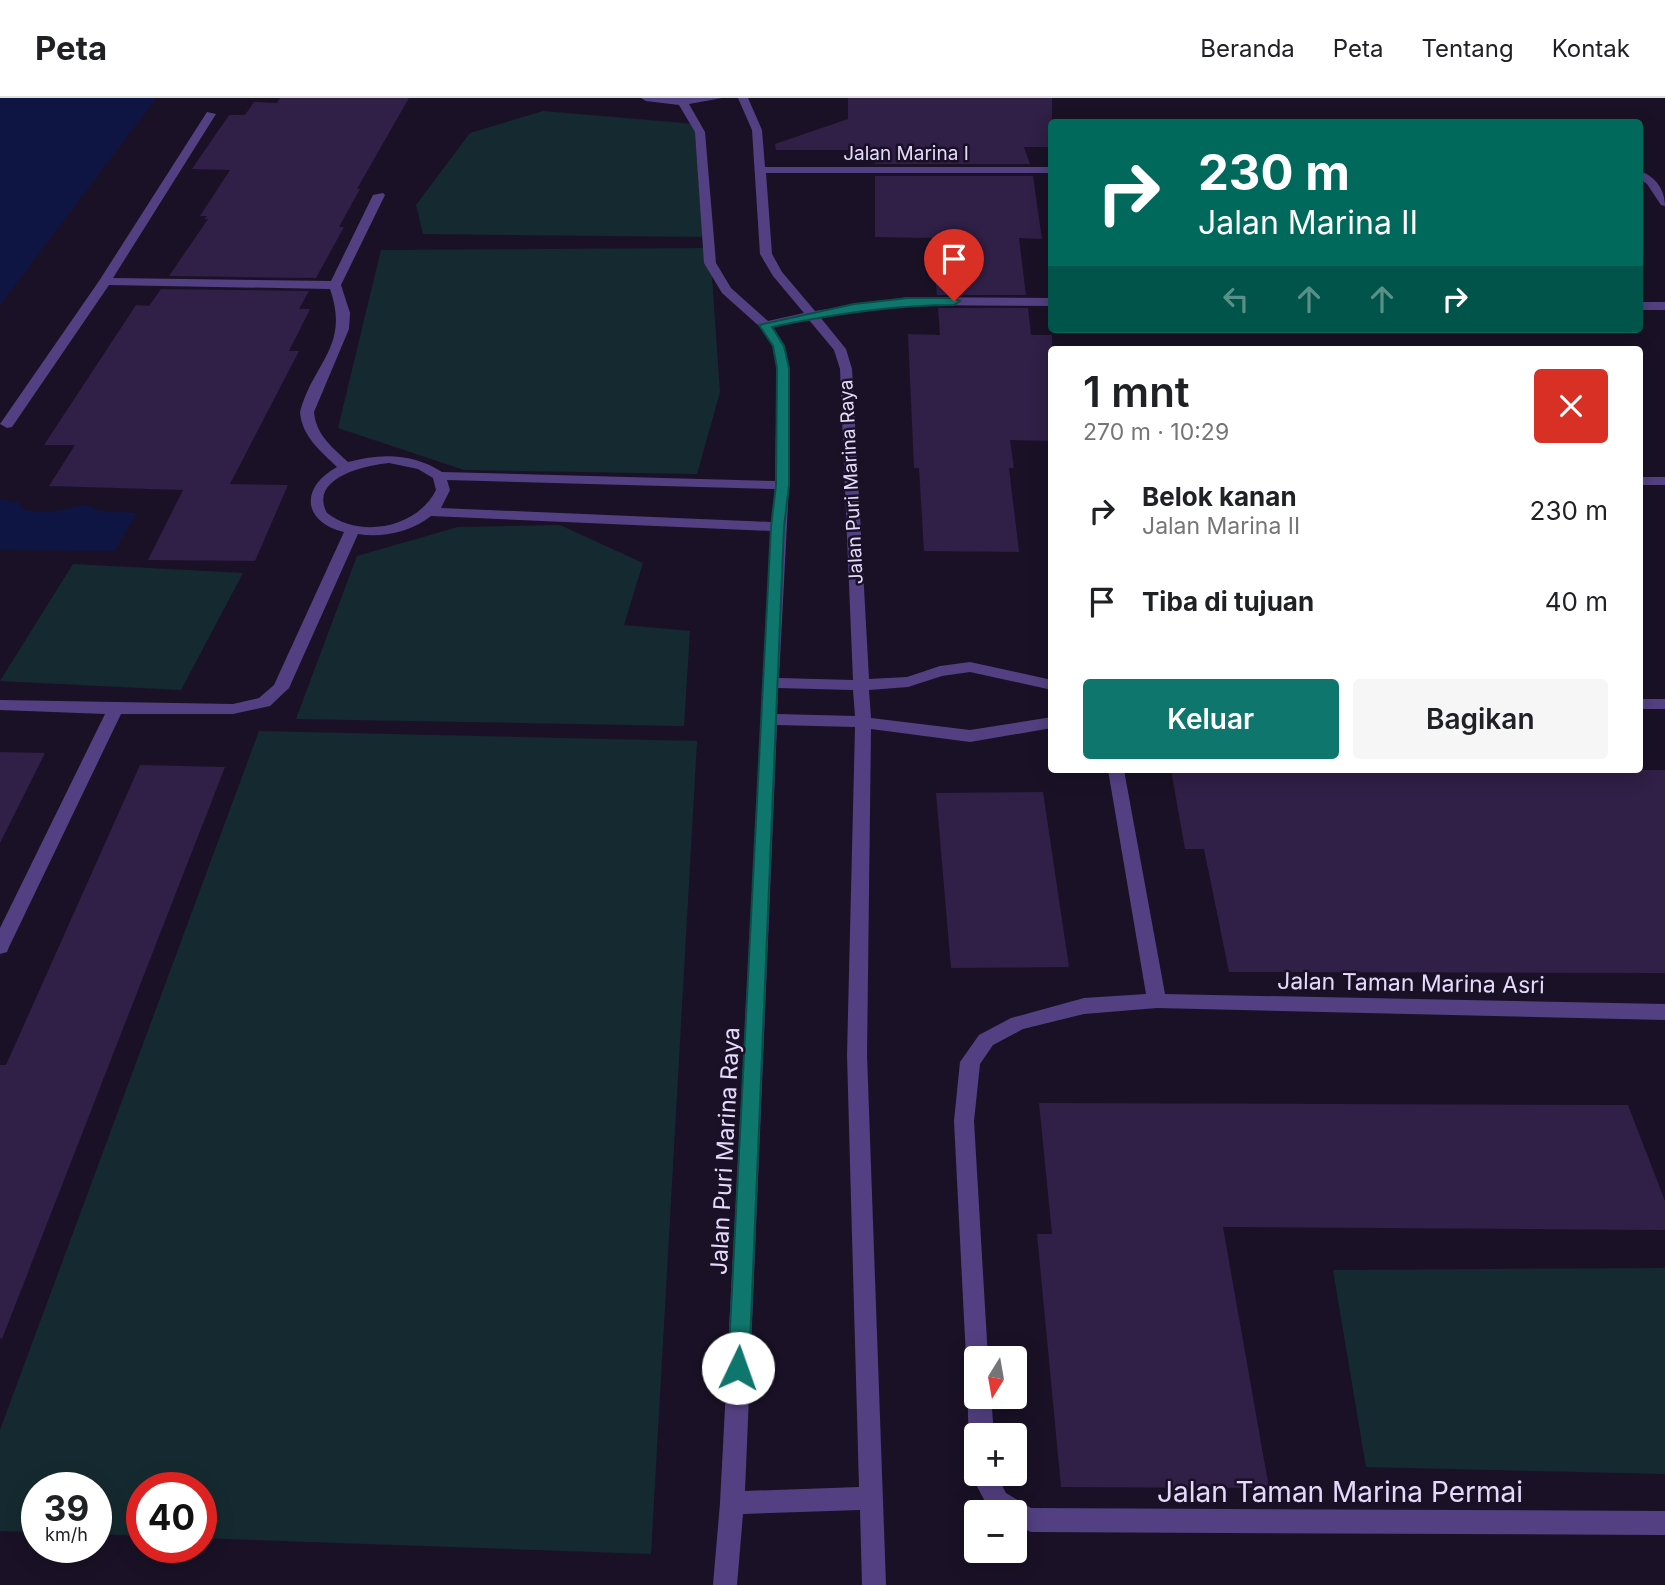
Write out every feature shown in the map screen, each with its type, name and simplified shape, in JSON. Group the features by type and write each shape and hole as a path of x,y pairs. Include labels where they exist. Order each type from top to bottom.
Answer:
{"street":[{"path":"646,98 683,102 717,98"},
{"name":"Jalan Puri Marina Raya","path":"743,98 757,130 766,254 777,273 840,349 846,369 863,722 857,1055 874,1585"},
{"name":"Jalan Puri Marina Raya","path":"683,102 700,132 709,263 726,289 765,325 779,346 783,368 782,485 771,719 732,1503 725,1585"},
{"path":"7,424 105,281 211,114"},
{"name":"Jalan Marina I","path":"761,170 1048,170"},
{"path":"1643,176 1651,182 1665,203"},
{"path":"346,468 312,431 306,420 311,399 340,339 345,318 335,285 379,195"},
{"path":"105,281 335,285"},
{"path":"765,325 908,301 1048,302"},
{"path":"1643,306 1665,306"},
{"path":"378,460 410,460 428,466 440,476 444,487 442,500 432,512 416,522 396,529 352,531 333,525 320,516 315,503 318,490 329,478 346,468 378,460"},
{"path":"440,476 697,485 782,485"},
{"path":"1643,481 1665,481"},
{"path":"432,512 778,527"},
{"path":"0,705 233,709 264,702 281,688 352,531"},
{"path":"771,683 861,685 908,682 940,671 970,667 1048,684"},
{"path":"1643,704 1665,704"},
{"path":"0,947 116,709"},
{"path":"771,719 863,722 970,736 1048,723"},
{"path":"976,1346 964,1121 970,1062 986,1040 1018,1023 1084,1006 1157,1001 1117,773"},
{"name":"Jalan Taman Marina Asri","path":"1157,1001 1665,1012"},
{"path":"732,1503 871,1498"},
{"name":"Jalan Taman Marina Permai","path":"1027,1518 1665,1523"}],"shaded area":[{"path":"0,98 156,98 0,305"},
{"path":"543,111 695,124 707,237 423,234 416,205 470,133"},
{"path":"710,248 720,392 697,474 464,470 338,428 381,250"},
{"path":"0,499 19,502 22,509 46,512 83,504 101,511 137,513 114,551 0,550"},
{"path":"560,525 643,563 624,625 690,631 684,726 296,719 357,556 458,527"},
{"path":"73,564 243,573 181,690 0,681"},
{"path":"259,731 697,741 651,1554 217,1539 217,1472 126,1472 126,1535 112,1535 112,1472 21,1472 21,1532 0,1531 0,1430"},
{"path":"1665,1268 1665,1474 1366,1467 1333,1270"}],"building":[{"path":"280,98 409,98 357,189 360,189 339,227 344,227 316,278 169,276 208,219 204,219 207,216 200,216 230,170 192,169 229,115 245,115 254,102 277,103"},
{"path":"848,98 1052,98 1052,119 1048,119 1048,147 1024,147 1030,164 875,164 875,150 776,150 775,144 848,119"},
{"path":"875,176 1033,176 1042,239 1019,238 1026,295 937,295 932,238 875,237"},
{"path":"161,289 309,291 299,309 310,309 289,351 299,351 230,484 288,485 255,561 148,560 183,490 49,486 75,445 44,445 136,305 149,306"},
{"path":"938,308 1028,308 1031,335 1052,335 1052,346 1048,346 1048,441 1010,440 1014,468 1009,468 1019,552 924,551 919,468 914,468 908,334 940,335"},
{"path":"0,752 45,753 0,843"},
{"path":"140,765 225,767 2,1339 0,1065 6,1065"},
{"path":"1643,770 1665,770 1665,973 1229,972 1204,849 1185,849 1172,773 1643,773"},
{"path":"1043,792 1069,967 951,968 936,793"},
{"path":"1039,1103 1628,1105 1665,1201 1665,1230 1223,1227 1269,1488 1061,1487 1037,1234 1052,1234"}],"route":[{"path":"738,1368 782,485 783,368 779,346 765,325 854,307 908,301 954,301"}]}
